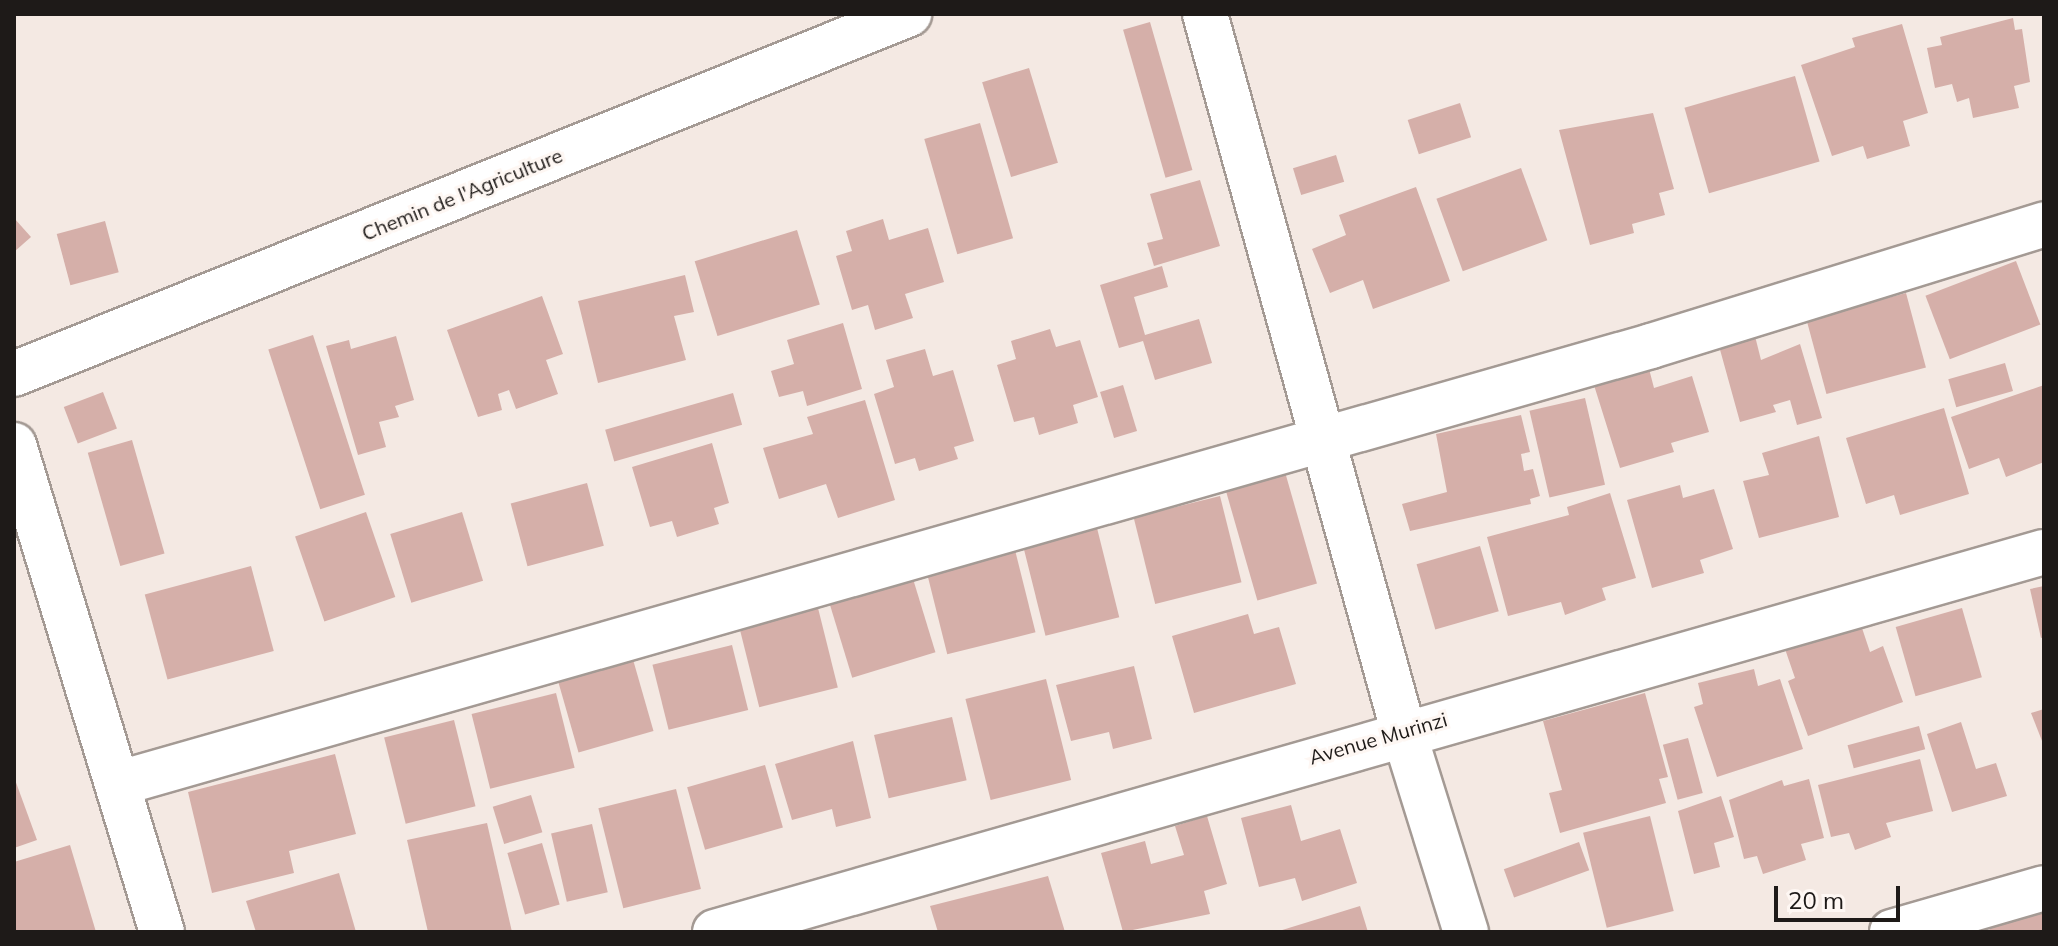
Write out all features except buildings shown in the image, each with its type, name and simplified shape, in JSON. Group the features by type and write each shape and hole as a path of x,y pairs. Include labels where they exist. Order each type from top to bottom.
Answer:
{"street":[{"name":"Chemin de l'Agriculture","path":"14,374 909,14"},
{"path":"1205,14 1403,730 1466,932"},
{"path":"120,783 1321,436 1651,346 2044,224"},
{"path":"14,445 120,783 162,932"},
{"name":"Avenue Murinzi","path":"715,932 1403,730 2044,552"},
{"path":"1892,932 2044,888"}]}
